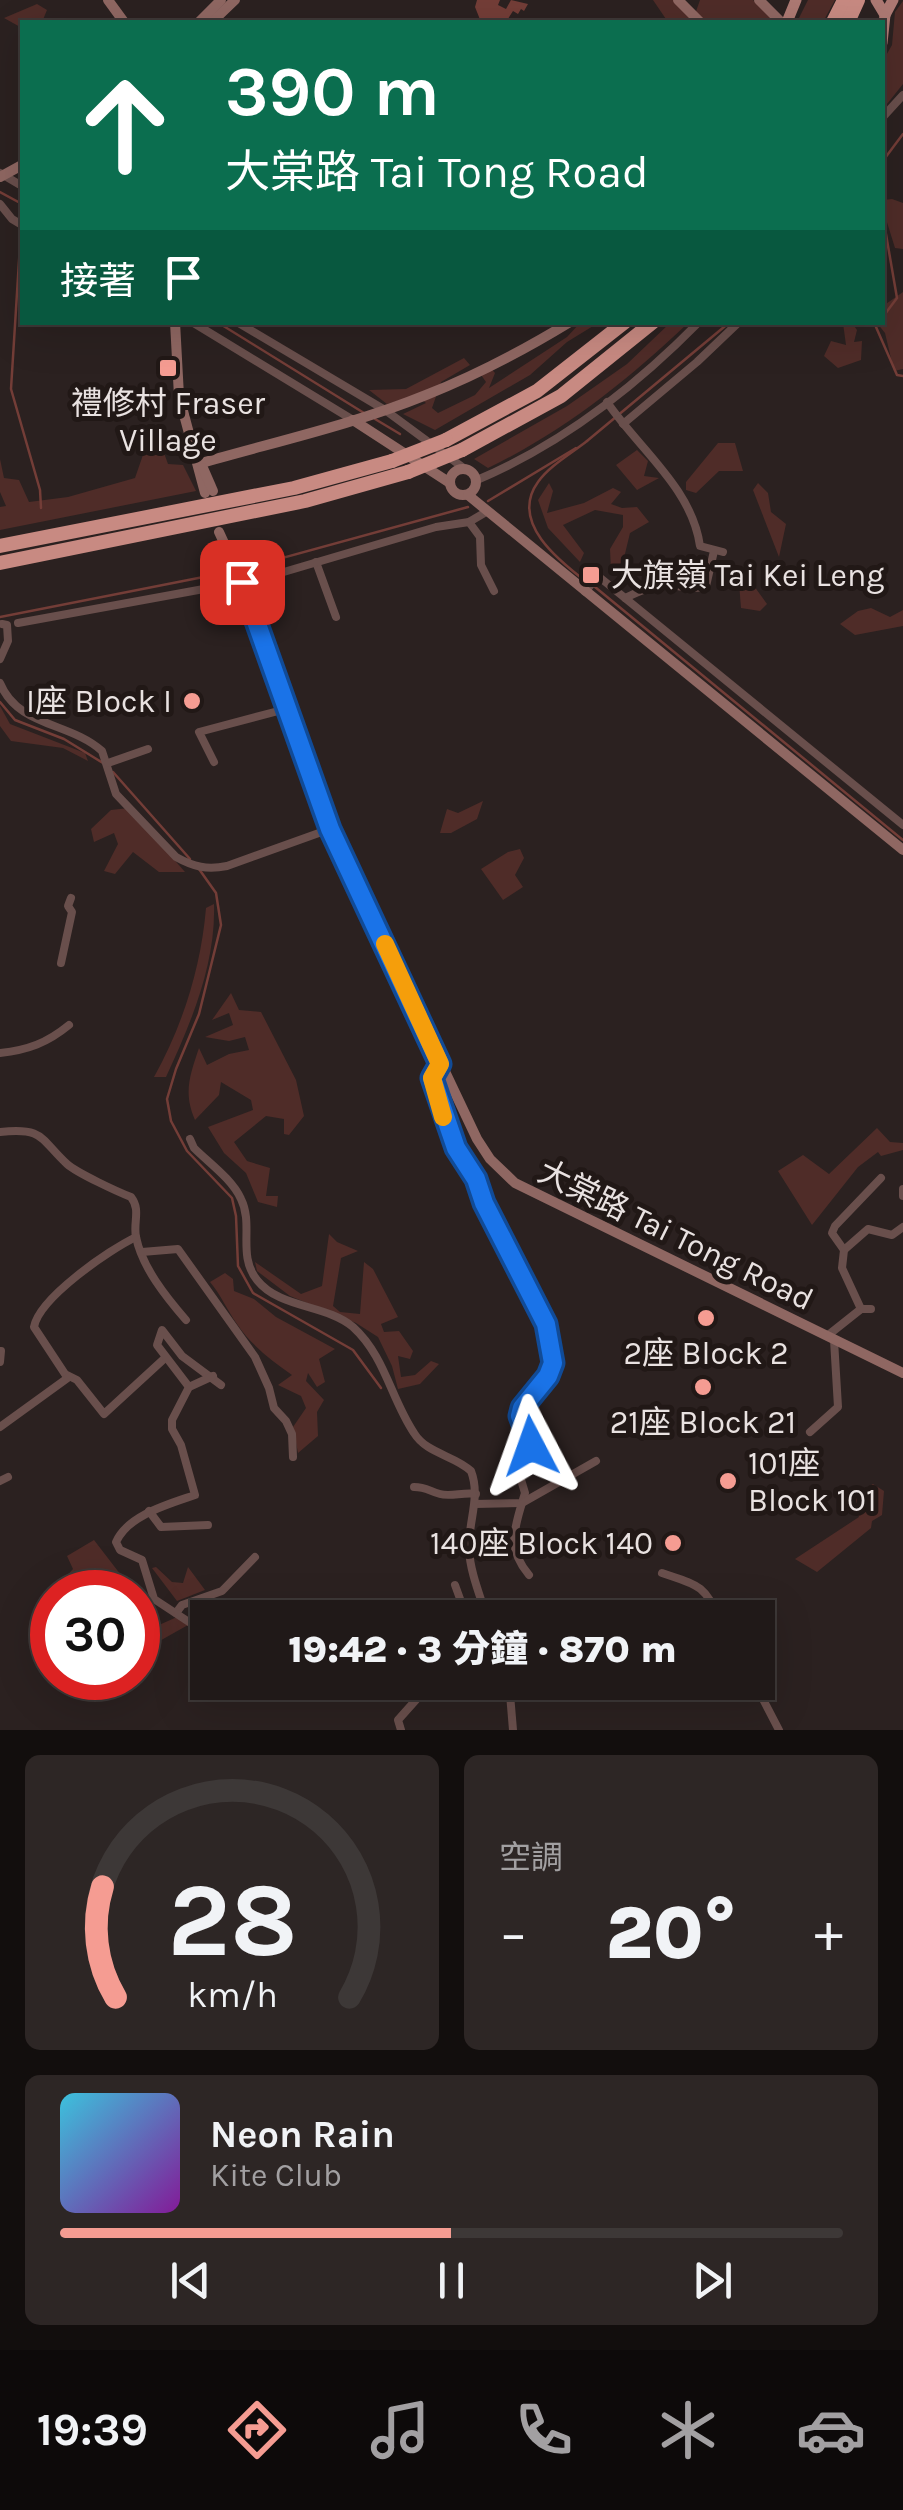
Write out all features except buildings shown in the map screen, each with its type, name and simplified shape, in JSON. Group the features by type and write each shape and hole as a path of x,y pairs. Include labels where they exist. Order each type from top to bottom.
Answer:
{"highway":[{"path":"0,546 294,488 392,461 446,440 528,396 622,325"},
{"path":"0,563 306,501 408,472 462,450 562,396 649,325"}],"main road":[{"path":"876,0 885,16"},
{"path":"885,20 893,0"}],"street":[{"path":"201,20 222,0"},
{"path":"214,20 234,0"},
{"path":"678,0 697,19"},
{"path":"690,0 697,19"},
{"path":"760,0 782,20"},
{"path":"885,115 903,95"},
{"path":"0,204 20,223"},
{"path":"174,325 179,396 209,492"},
{"path":"197,325 356,419 450,484 455,492 468,495 903,850"},
{"path":"242,325 382,411 474,474 477,480"},
{"path":"198,464 382,411 505,360 565,325"},
{"path":"468,495 477,480 528,456 608,404 696,325"},
{"path":"623,424 736,325"},
{"path":"608,404 693,516 700,546 718,552 706,586 695,590 664,585 625,598"},
{"path":"450,484 452,475 464,469"},
{"path":"260,579 436,527 468,522 486,512"},
{"path":"468,522 480,537 481,565 494,591"},
{"name":"大棠路 Tai Tong Road","path":"224,532 330,829 440,1064 490,1159 515,1183 903,1373"},
{"path":"316,562 336,616"},
{"path":"585,592 598,576 903,825"},
{"path":"18,623 240,577"},
{"path":"0,660 9,632 7,625 2,624"},
{"path":"0,683 20,712 84,739 107,760 116,794 176,857 188,864 203,868 227,866 330,829"},
{"path":"214,762 199,732 286,709"},
{"path":"107,760 148,749"},
{"path":"61,962 71,924 70,898"},
{"path":"0,1053 52,1040 69,1025"},
{"path":"440,1064 432,1078 444,1120 546,1324 553,1363 520,1416 531,1446 519,1473 525,1494 514,1547 517,1561 529,1575"},
{"path":"0,1132 17,1130 44,1136 67,1164 132,1198 136,1204 136,1237 142,1252 163,1294 186,1320"},
{"path":"194,1143 241,1198 246,1211 249,1268 257,1280 274,1294 351,1326 386,1371 414,1435 471,1470 476,1499 469,1546 482,1600"},
{"path":"810,1432 838,1407 830,1338 866,1309 842,1268 844,1250 832,1233 881,1178"},
{"path":"844,1250 868,1229 892,1235 903,1227"},
{"path":"136,1237 68,1282 34,1320 34,1326 69,1377 77,1380 104,1414 164,1358"},
{"path":"142,1252 178,1249 201,1279 256,1357 274,1408 292,1434 293,1457"},
{"path":"189,1387 157,1345 162,1330 182,1356 221,1385"},
{"path":"0,1362 1,1352"},
{"path":"190,1623 160,1606 154,1599 142,1560 120,1550 116,1542 119,1534 149,1511 195,1496 172,1420 189,1387 212,1376"},
{"path":"0,1427 69,1377"},
{"path":"414,1488 522,1503 596,1461"},
{"path":"149,1511 161,1527 208,1525"},
{"path":"176,1613 182,1605 222,1591 255,1556"},
{"path":"662,1573 702,1588 712,1600"},
{"path":"455,1585 460,1600"},
{"path":"400,1730 398,1720 416,1700"},
{"path":"510,1700 513,1730"},
{"path":"763,1700 779,1730"}],"shaded area":[{"path":"477,0 500,0 498,5 506,9 511,0 528,4 518,14 513,11 507,20 480,20 475,7"},
{"path":"653,0 674,0 693,20 667,20"},
{"path":"700,0 753,0 775,20 693,20"},
{"path":"808,0 835,0 824,20 798,20"},
{"path":"903,1 903,84 885,106 885,57 892,45 895,12"},
{"path":"37,4 47,10 43,20 20,20 20,27 4,18"},
{"path":"885,200 903,203 903,249 895,248 885,218"},
{"path":"903,292 903,369 894,371 885,333 879,325 885,325 885,305"},
{"path":"578,325 595,325 567,342 530,375 435,430 403,414 426,403 416,395 387,404 369,390 406,389 464,358 470,365 441,382 432,408 438,413 475,395 486,382 479,372 488,365 495,373 489,388 567,337"},
{"path":"668,325 686,325 618,384 516,454 488,468 474,459 567,406 627,364"},
{"path":"843,325 853,325 857,330 854,342 862,341 861,360 838,368 824,356 831,341 846,345"},
{"path":"718,443 735,443 743,471 719,471 696,493 686,490 686,482"},
{"path":"637,450 648,461 644,476 659,478 637,490 616,465"},
{"path":"144,452 164,453 168,464 183,465 196,491 0,530 0,507 6,506 0,492 0,459 4,478 19,480 29,502 68,497 135,478"},
{"path":"549,483 553,491 547,513 584,503 613,488 621,492 611,504 637,507 649,522 630,533 623,562 611,571 610,549 623,527 623,515 595,510 563,525 584,553 580,562 548,528 538,500"},
{"path":"758,483 768,493 771,512 786,524 779,557 753,490"},
{"path":"739,583 754,586 767,604 760,611 741,608"},
{"path":"871,608 890,617 903,610 903,626 855,635 840,624 858,611"},
{"path":"0,706 10,724 85,753 88,761 63,748 11,741 0,726"},
{"path":"483,801 477,819 451,833 440,833 447,809 458,813"},
{"path":"129,808 185,872 159,872 133,852 115,874 104,871 118,844 114,833 94,842 91,829 111,810"},
{"path":"520,849 524,858 515,875 523,887 503,900 481,869"},
{"path":"214,904 211,949 193,1014 166,1077 154,1077 182,1016 200,952 206,908"},
{"path":"231,993 239,1010 261,1012 296,1080 304,1116 289,1135 284,1134 284,1119 266,1116 234,1142 247,1161 270,1168 266,1196 278,1196 277,1207 258,1202 246,1173 224,1153 208,1127 253,1110 251,1100 221,1082 219,1095 195,1120 189,1101 199,1048 207,1065 249,1050 245,1037 229,1041 205,1037 233,1025 229,1013 212,1020"},
{"path":"877,1128 890,1142 903,1143 903,1150 881,1156 878,1152 858,1167 812,1225 778,1171 803,1155 829,1174"},
{"path":"329,1234 358,1251 341,1258 333,1306 340,1312 360,1314 364,1262 373,1269 398,1317 381,1324 384,1332 399,1331 413,1351 410,1359 398,1356 401,1377 415,1375 431,1361 439,1364 420,1384 398,1389 378,1337 356,1323 290,1296 257,1271 255,1262 301,1294 322,1286"},
{"path":"225,1273 233,1279 234,1291 254,1299 276,1317 335,1349 319,1359 325,1382 317,1387 308,1373 306,1381 324,1400 317,1412 318,1436 298,1453 293,1427 306,1408 301,1396 278,1385 292,1375 249,1339 210,1282"},
{"path":"873,1484 884,1491 882,1515 872,1521 871,1528 817,1572 795,1559 859,1517 852,1497"},
{"path":"94,1540 117,1570 72,1570 67,1556"},
{"path":"188,1567 205,1590 177,1601 160,1579 160,1571 172,1582 183,1583"},
{"path":"177,1617 188,1625 160,1641 160,1625"}],"waterway":[{"path":"885,158 903,134"},
{"path":"0,192 20,203"},
{"path":"885,228 897,298 885,314"},
{"path":"20,245 11,389 40,490 41,508"},
{"path":"222,325 364,413"},
{"path":"587,441 726,325"},
{"path":"877,325 897,375 903,376"},
{"path":"375,419 400,434"},
{"path":"587,441 538,482 530,512 541,539 588,583"},
{"path":"488,501 576,448"},
{"path":"242,569 468,507"},
{"path":"0,617 234,571"},
{"path":"595,587 903,840"},
{"path":"0,702 15,720 64,739 103,763"},
{"path":"113,772 190,859"},
{"path":"199,869 216,893 221,925 199,1014 167,1099 171,1121 187,1151 232,1198 238,1266 253,1293 353,1350 381,1388"}],"slow traffic":[{"path":"385,944 440,1064 432,1078 443,1117"}],"place":[{"name":"禮修村 Fraser Village","path":"168,368"},
{"name":"大旗嶺 Tai Kei Leng","path":"591,575"},
{"name":"I座 Block I","path":"192,701"},
{"name":"2座 Block 2","path":"706,1318"},
{"name":"21座 Block 21","path":"703,1387"},
{"name":"101座 Block 101","path":"728,1481"},
{"name":"140座 Block 140","path":"673,1543"}],"route":[{"path":"242,582 316,795 440,1064 432,1078 439,1107 546,1324 553,1363 520,1416 531,1446"}]}
